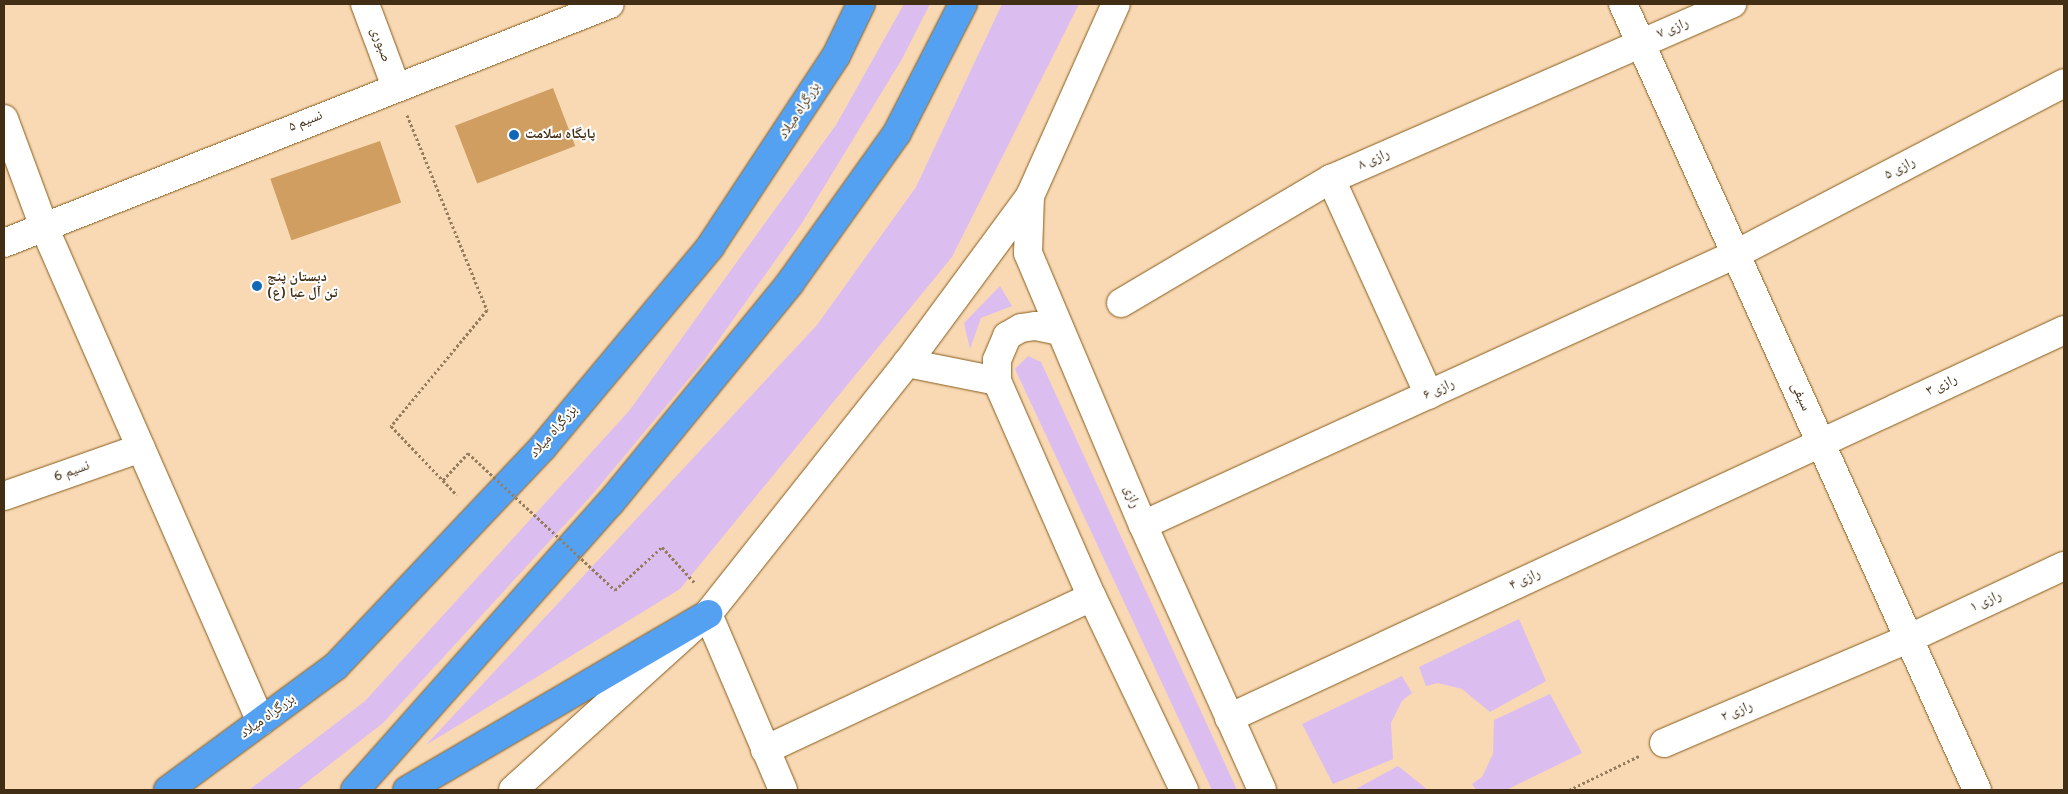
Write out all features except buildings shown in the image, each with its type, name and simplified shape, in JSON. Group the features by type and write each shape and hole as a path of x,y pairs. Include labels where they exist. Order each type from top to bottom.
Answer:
{"highway":[{"name":"بزرگراه میلاد","path":"168,790 335,667 543,447 710,247 836,56 861,4"},
{"path":"355,790 611,502 790,283 896,133 963,4"},
{"path":"407,790 712,609"}],"street":[{"name":"صبوری","path":"365,4 396,87"},
{"name":"نسیم ۵","path":"4,243 610,4"},
{"path":"514,790 712,609 907,363 1030,196 1116,4"},
{"name":"سیفی","path":"1623,4 1977,790"},
{"name":"رازی ۷","path":"1641,43 1732,4"},
{"name":"رازی ۸","path":"1121,303 1331,179 1641,43"},
{"name":"رازی ۵","path":"1736,254 2064,83"},
{"path":"4,119 44,227 261,722"},
{"path":"1331,179 1429,395"},
{"name":"رازی","path":"1030,196 1028,253 1059,331 1143,525 1262,790"},
{"name":"رازی ۶","path":"1143,525 1736,254"},
{"path":"1059,331 1036,326 1021,328 1007,336 997,360 997,381 1092,597 1184,790"},
{"name":"رازی ۳","path":"1820,443 2064,330"},
{"path":"907,363 997,381"},
{"name":"رازی ۴","path":"1229,718 1820,443"},
{"name":"نسیم 6","path":"4,496 141,448"},
{"name":"رازی ۱","path":"1908,639 2064,566"},
{"path":"765,750 1092,597"},
{"path":"712,609 765,750 783,790"},
{"name":"رازی ۲","path":"1664,743 1908,639"}],"path":[{"path":"396,87 487,310 391,426 478,516"},
{"path":"443,480 468,453 614,590 662,547 712,609"},
{"path":"1569,790 1664,743"}],"shaded area":[{"path":"904,4 930,4 902,59 802,223 703,362 591,496 383,723 297,790 249,790 365,701 629,411 836,125"},
{"path":"1002,4 1079,4 952,257 680,589 426,745 817,325 916,187"},
{"path":"1000,286 1012,306 981,318 970,349 964,323"},
{"path":"1028,356 1041,362 1237,790 1212,790 1015,369"},
{"path":"1519,619 1546,681 1490,712 1462,689 1438,683 1426,686 1419,667"},
{"path":"1402,676 1412,693 1402,701 1391,723 1393,759 1333,784 1302,724"},
{"path":"1550,694 1582,753 1506,790 1476,790 1472,784 1482,777 1493,754 1494,720"},
{"path":"1398,766 1428,790 1354,790"}],"place":[{"name":"پایگاه سلامت","path":"514,135"},
{"name":"دبستان پنج تن آل عبا (ع)","path":"257,286"}]}
